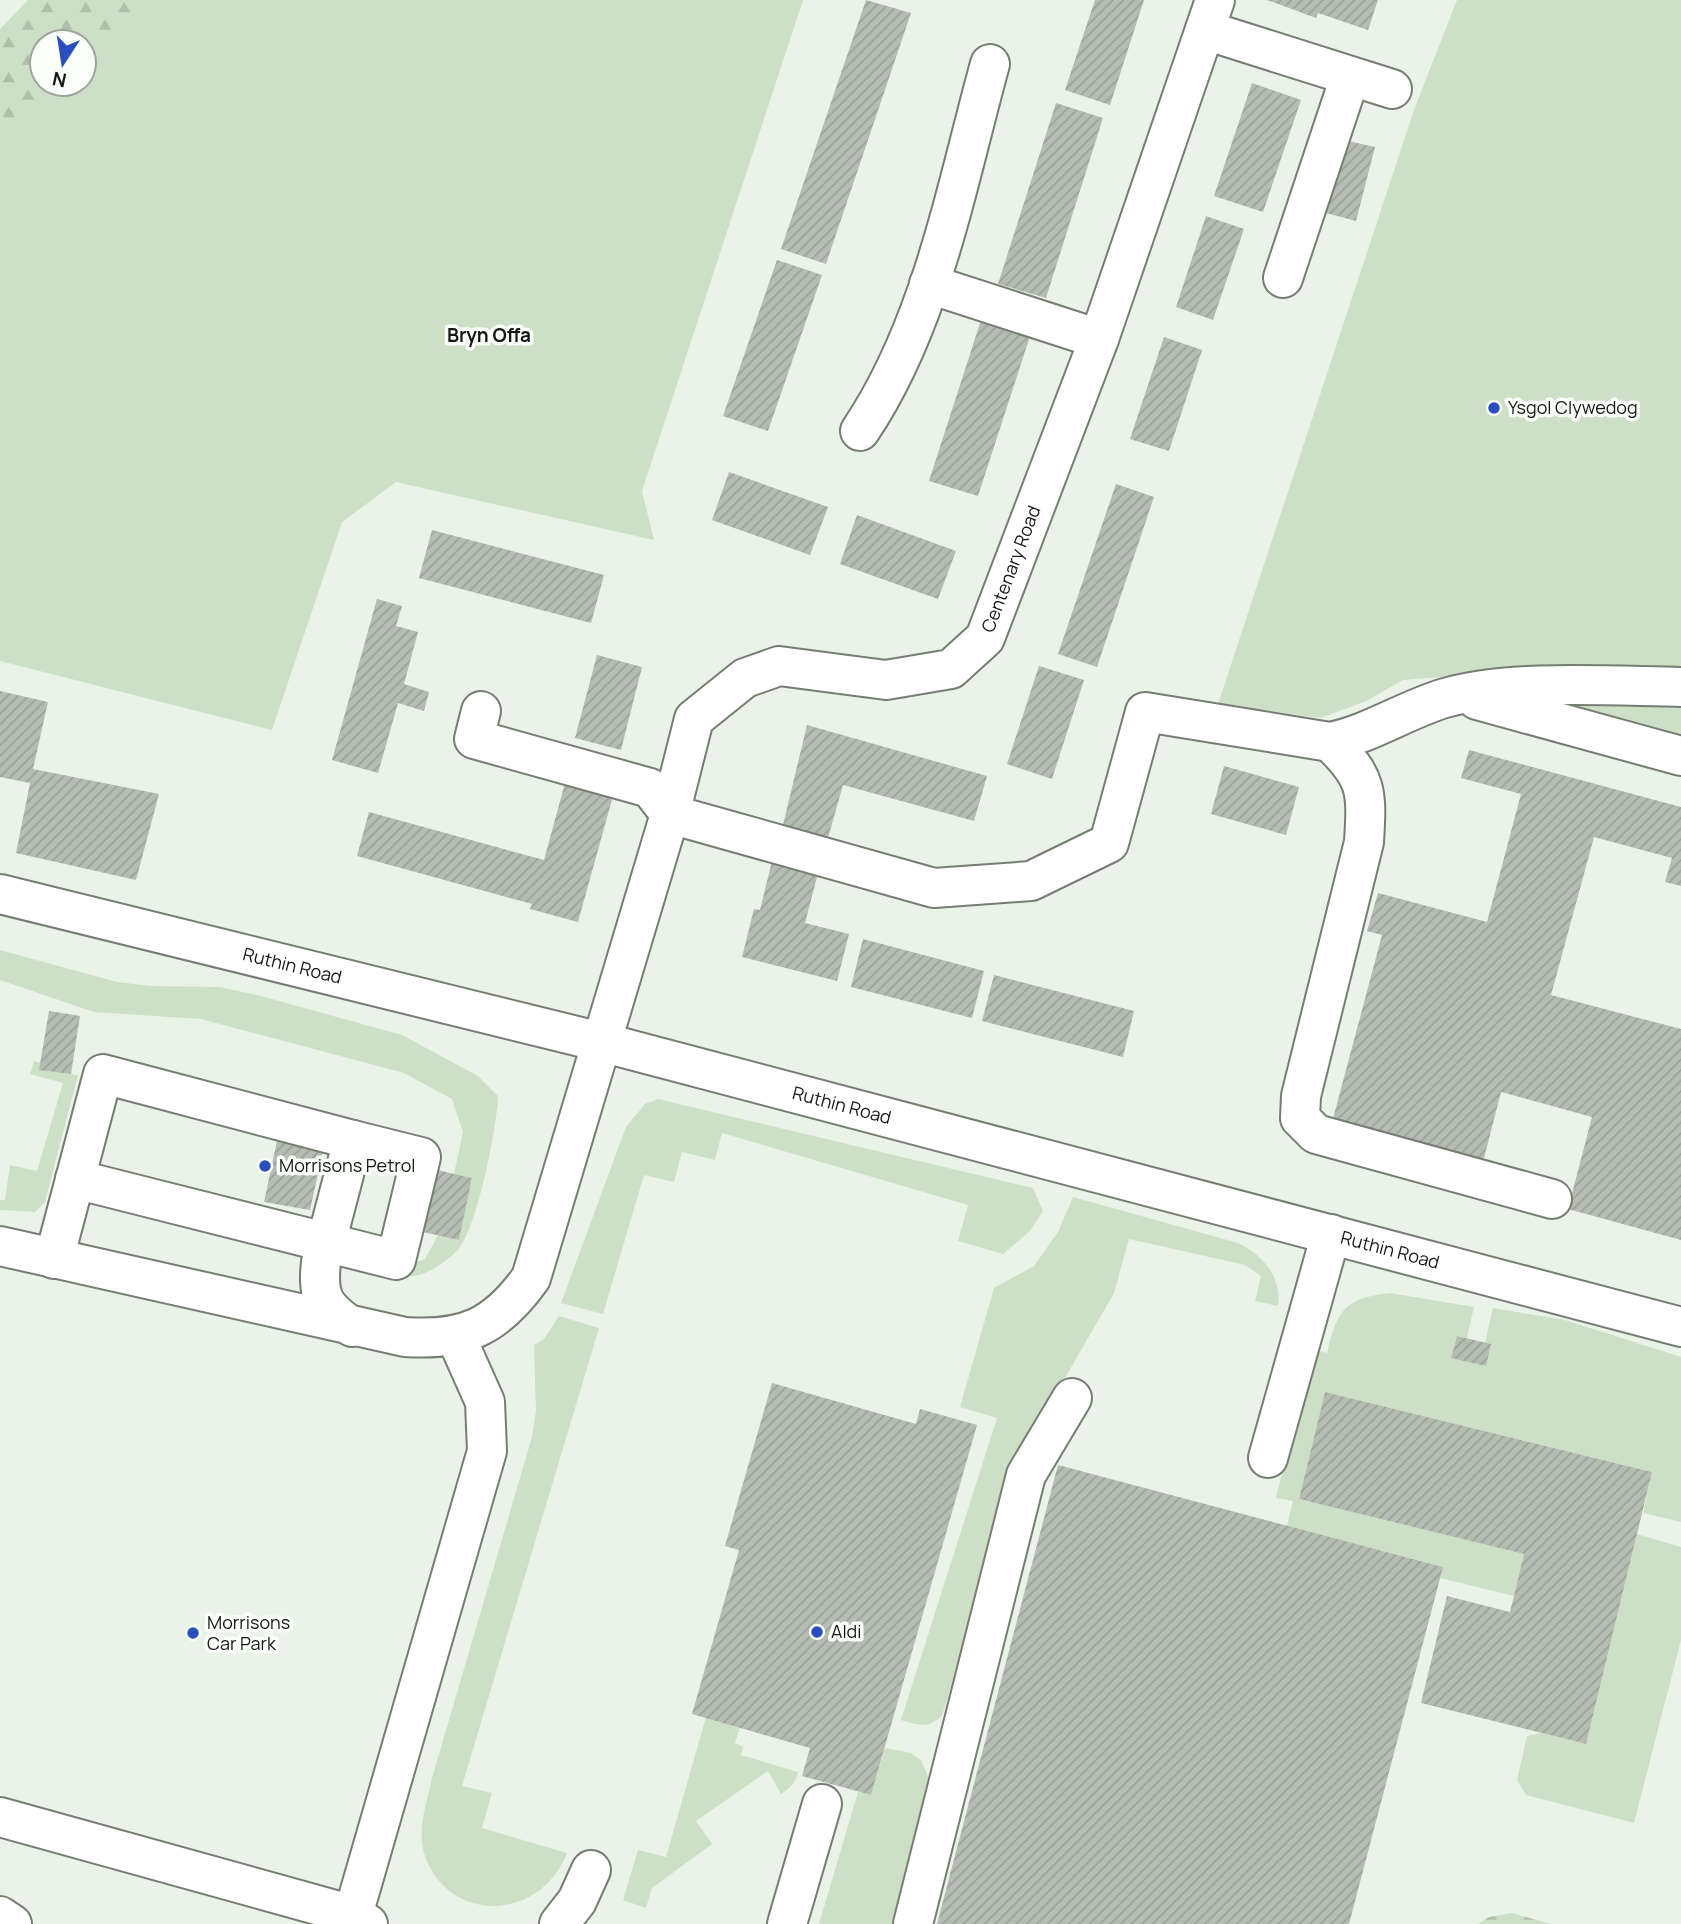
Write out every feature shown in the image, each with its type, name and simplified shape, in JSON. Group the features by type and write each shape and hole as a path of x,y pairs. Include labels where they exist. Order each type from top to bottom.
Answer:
{"main road":[{"path":"1210,15 1350,76 1392,89"},
{"name":"Centenary Road","path":"456,1337 501,1314 531,1278 670,814 694,719 745,678 779,666 886,680 951,669 985,638 1099,339 1210,15"},
{"path":"860,431 882,399 929,284 990,64"},
{"path":"1283,278 1350,76"},
{"path":"929,284 1099,339"},
{"path":"481,711 474,739 650,788 670,814 934,888 1031,881 1109,843 1145,712 1330,742 1354,737 1419,706 1460,695 1531,687 1681,687"},
{"path":"1460,695 1681,756"},
{"path":"1330,742 1354,765 1367,799 1364,842 1301,1096 1300,1118 1315,1134 1552,1199"},
{"name":"Ruthin Road","path":"0,894 601,1042 1681,1327"},
{"path":"54,1259 75,1179 103,1074 421,1157 396,1260 75,1179"},
{"path":"352,1327 327,1309 318,1283 353,1140"},
{"path":"1268,1458 1331,1234"},
{"path":"0,1246 352,1327 405,1337 456,1337 485,1402 487,1451 360,1920 0,1817"},
{"path":"913,1924 1026,1475 1072,1398"},
{"path":"787,1924 822,1804"},
{"path":"559,1924 578,1900 591,1870"},
{"path":"0,1916 12,1924"}],"green space":[{"path":"28,0 145,0 98,48 98,28 28,28 28,98 48,98 0,147 0,29"},
{"path":"145,0 803,0 642,491 654,540 396,482 342,522 272,730 0,661 0,147 48,98 98,98 98,48"},
{"path":"1457,0 1681,0 1681,745 1442,677 1403,680 1366,701 1321,718 1218,704 1415,107"},
{"path":"0,950 117,982 151,986 220,987 261,996 402,1035 478,1076 498,1096 497,1110 480,1197 460,1247 440,1265 427,1272 415,1276 388,1273 425,1259 438,1235 459,1240 472,1178 454,1174 463,1132 452,1099 404,1073 201,1019 94,1012 0,980"},
{"path":"34,1061 40,1063 40,1070 78,1075 45,1202 35,1212 0,1210 0,1200 5,1200 10,1165 37,1171 63,1083 30,1074"},
{"path":"658,1099 1033,1188 1043,1211 1030,1231 1003,1254 958,1241 968,1205 722,1133 715,1160 682,1152 674,1182 644,1175 603,1314 561,1303 626,1127 645,1104"},
{"path":"1073,1197 1238,1243 1255,1254 1269,1268 1277,1286 1278,1306 1255,1301 1261,1276 1245,1265 1129,1239 1114,1293 1017,1461 942,1716 927,1724 901,1720 997,1418 960,1407 994,1288 1034,1266 1058,1232"},
{"path":"1390,1293 1474,1307 1467,1338 1457,1336 1451,1357 1485,1343 1493,1308 1565,1320 1681,1357 1681,1522 1643,1513 1652,1472 1325,1392 1299,1499 1524,1554 1514,1596 1440,1578 1443,1567 1287,1526 1293,1501 1276,1498 1312,1349 1327,1353 1339,1316 1353,1303 1363,1298"},
{"path":"559,1316 599,1328 462,1786 492,1793 482,1828 567,1853 554,1876 536,1893 516,1902 494,1906 472,1903 452,1893 435,1876 424,1853 422,1825 432,1778 532,1437 536,1411 534,1345 544,1339"},
{"path":"1637,1534 1681,1547 1681,1640 1634,1823 1526,1795 1517,1780 1527,1736 1540,1733 1586,1744"},
{"path":"706,1717 740,1727 735,1743 743,1747 741,1755 798,1772 796,1779 781,1794 768,1771 696,1821 712,1844 652,1888 646,1908 623,1900 638,1850 666,1857"},
{"path":"885,1748 911,1753 921,1760 931,1783 897,1924 819,1924 858,1792 871,1795"},
{"path":"1512,1913 1551,1924 1478,1924 1489,1917"}],"building":[{"path":"866,0 911,13 826,264 781,249"},
{"path":"1095,0 1144,0 1110,105 1065,90"},
{"path":"1267,0 1378,0 1368,30 1318,13 1316,18"},
{"path":"1252,83 1301,100 1263,212 1214,196"},
{"path":"1056,103 1103,118 1046,298 998,284"},
{"path":"1344,140 1375,147 1356,221 1326,213"},
{"path":"1206,216 1244,229 1213,320 1176,307"},
{"path":"777,260 822,275 768,431 723,416"},
{"path":"982,317 1031,333 978,496 929,481"},
{"path":"1164,337 1202,350 1169,451 1130,439"},
{"path":"729,472 828,507 810,555 712,520"},
{"path":"1116,484 1154,497 1097,667 1058,654"},
{"path":"857,515 956,551 938,599 840,564"},
{"path":"432,530 604,575 591,623 419,578"},
{"path":"377,599 402,606 396,626 418,632 404,684 429,692 424,711 398,703 378,773 332,760"},
{"path":"597,655 642,667 621,750 575,738"},
{"path":"1039,666 1084,680 1052,779 1007,764"},
{"path":"0,691 48,702 33,769 159,794 136,880 16,853 30,783 0,777"},
{"path":"807,725 987,776 974,821 843,785 828,838 783,825"},
{"path":"1469,750 1681,807 1681,886 1665,882 1672,858 1594,837 1551,995 1681,1029 1681,1240 1568,1209 1592,1117 1501,1092 1481,1170 1330,1130 1382,935 1367,931 1378,893 1487,922 1521,794 1461,778"},
{"path":"1224,766 1299,787 1286,835 1211,814"},
{"path":"565,783 613,796 578,922 530,909 532,904 357,856 369,812 544,860"},
{"path":"772,861 818,873 805,923 849,934 837,981 742,957 754,909 760,910"},
{"path":"863,939 984,971 972,1018 851,987"},
{"path":"994,975 1134,1011 1123,1057 982,1021"},
{"path":"49,1011 80,1016 71,1074 39,1070"},
{"path":"278,1136 324,1146 310,1210 264,1202"},
{"path":"424,1167 472,1178 459,1240 410,1229"},
{"path":"1457,1336 1491,1344 1486,1366 1451,1358"},
{"name":"Aldi","path":"772,1383 916,1424 920,1409 977,1425 871,1795 802,1776 810,1748 692,1714 739,1550 725,1546"},
{"path":"1325,1392 1652,1472 1586,1744 1421,1703 1447,1596 1510,1612 1524,1554 1299,1499"},
{"path":"1058,1465 1443,1567 1349,1924 937,1924"}],"place":[{"name":"Ysgol Clywedog","path":"1494,408"},
{"name":"Morrisons Petrol","path":"265,1166"},
{"name":"Aldi","path":"817,1632"},
{"name":"Morrisons Car Park","path":"193,1633"}],"district":[{"name":"Bryn Offa","path":"489,335"}]}
